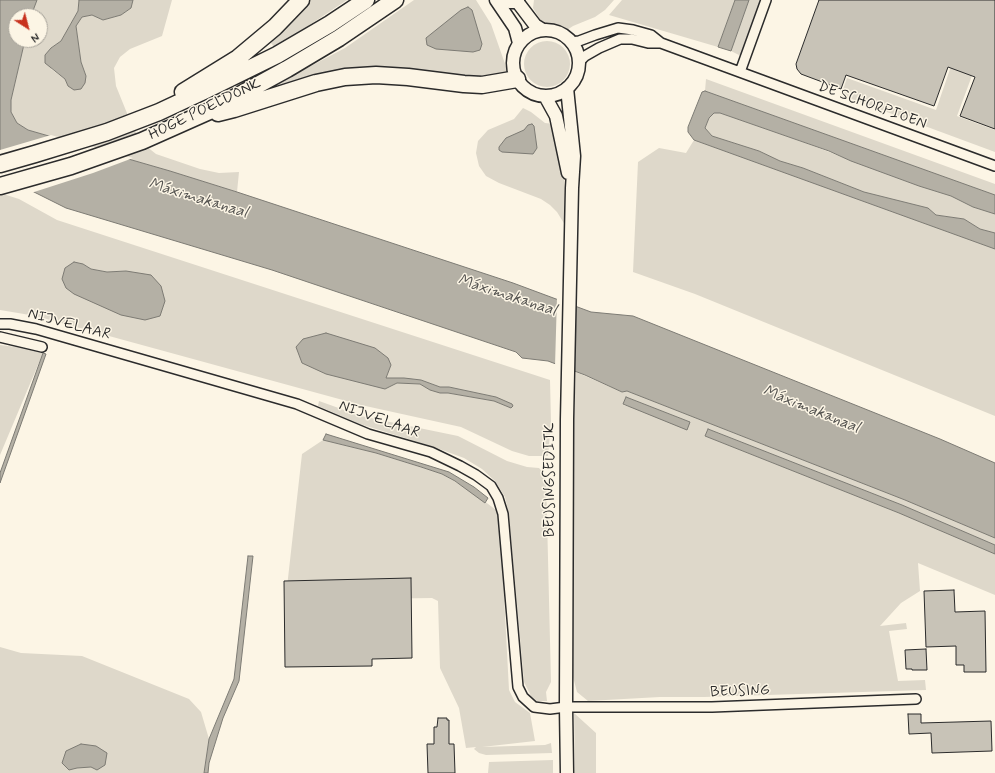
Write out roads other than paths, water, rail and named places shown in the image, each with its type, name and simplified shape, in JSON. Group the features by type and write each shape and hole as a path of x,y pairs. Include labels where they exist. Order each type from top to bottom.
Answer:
{"highway":[{"path":"159,112 178,95 244,54 280,23 301,0"},
{"name":"HOGE POELDONK","path":"0,164 107,132 159,112 277,55 330,24 366,0"},
{"name":"HOGE POELDONK","path":"0,186 71,166 142,141 214,109 287,69 338,38 395,0"},
{"path":"509,0 516,0"},
{"path":"193,118 234,110 316,83 345,76 376,75 408,77 482,85 517,79"}],"street":[{"path":"496,0 515,28 520,43"},
{"path":"516,0 535,25 543,30"},
{"path":"740,72 766,0"},
{"path":"571,42 618,28 651,35 661,44"},
{"path":"543,30 554,31 563,35 571,42 575,48 579,62 578,71 567,88 554,95 545,96 528,91 517,79 513,70 515,51 520,43 530,34 543,30"},
{"path":"579,62 585,56 599,48 620,39 632,39 661,44"},
{"name":"DE SCHORPIOEN","path":"661,44 995,166"},
{"name":"BEUSINGSEDIJK","path":"567,88 574,156 567,419 567,773"},
{"name":"BEUSINGSEDIJK","path":"545,96 556,116 572,188"},
{"name":"NIJVELAAR","path":"0,324 10,324 36,329 297,404 368,434 431,452 476,475 491,486 498,498 503,514 518,687 523,697 534,707 550,709 566,707"},
{"name":"NIJVELAAR","path":"0,337 42,347"},
{"name":"BEUSING","path":"566,707 712,707 916,699"}],"water":[{"name":"Máximakanaal","path":"0,0 37,0 34,8 8,8 8,48 23,48 11,100 11,112 17,123 28,130 237,192 513,283 591,312 633,316 940,439 995,463 995,538 905,500 627,391 622,392 585,375 548,361 522,358 516,352 272,270 66,208 28,189 0,180"},
{"path":"79,0 133,0 131,8 121,15 103,20 92,15 82,17 76,26 81,62 86,76 85,83 81,89 74,90 68,86 65,79 45,63 45,55 51,48 61,41 78,11"},
{"path":"735,0 749,0 731,51 718,47"},
{"path":"468,7 472,10 482,44 480,50 473,52 436,49 427,45 426,38 461,10"},
{"path":"705,91 995,195 995,214 973,207 951,196 851,161 829,151 720,113 714,113 709,118 705,128 712,136 759,151 780,161 803,168 864,192 928,208 936,215 964,219 980,229 995,233 995,249 694,140 688,132 688,127 702,92"},
{"path":"532,124 534,126 537,148 533,154 502,152 499,150 499,147 506,138 524,130 528,125"},
{"path":"74,262 83,264 91,269 107,272 126,271 151,275 161,286 165,301 160,316 145,320 121,315 74,294 66,288 62,279 65,268"},
{"path":"326,333 375,348 388,358 391,365 386,378 421,380 440,387 449,387 496,397 512,404 513,406 511,408 494,401 440,393 430,390 420,384 397,383 385,389 326,374 302,363 296,347 303,339"},
{"path":"43,353 46,354 0,483 0,473"},
{"path":"626,397 690,422 687,430 623,404"},
{"path":"708,429 902,505 995,545 995,554 899,513 705,436"},
{"path":"326,434 449,472 474,487 488,498 485,503 455,481 442,474 376,453 323,440"},
{"path":"248,556 253,556 239,681 223,718 209,763 208,773 204,773 209,739 234,679"},
{"path":"81,744 96,746 107,753 105,765 97,770 91,767 69,770 62,763 66,751"}]}
